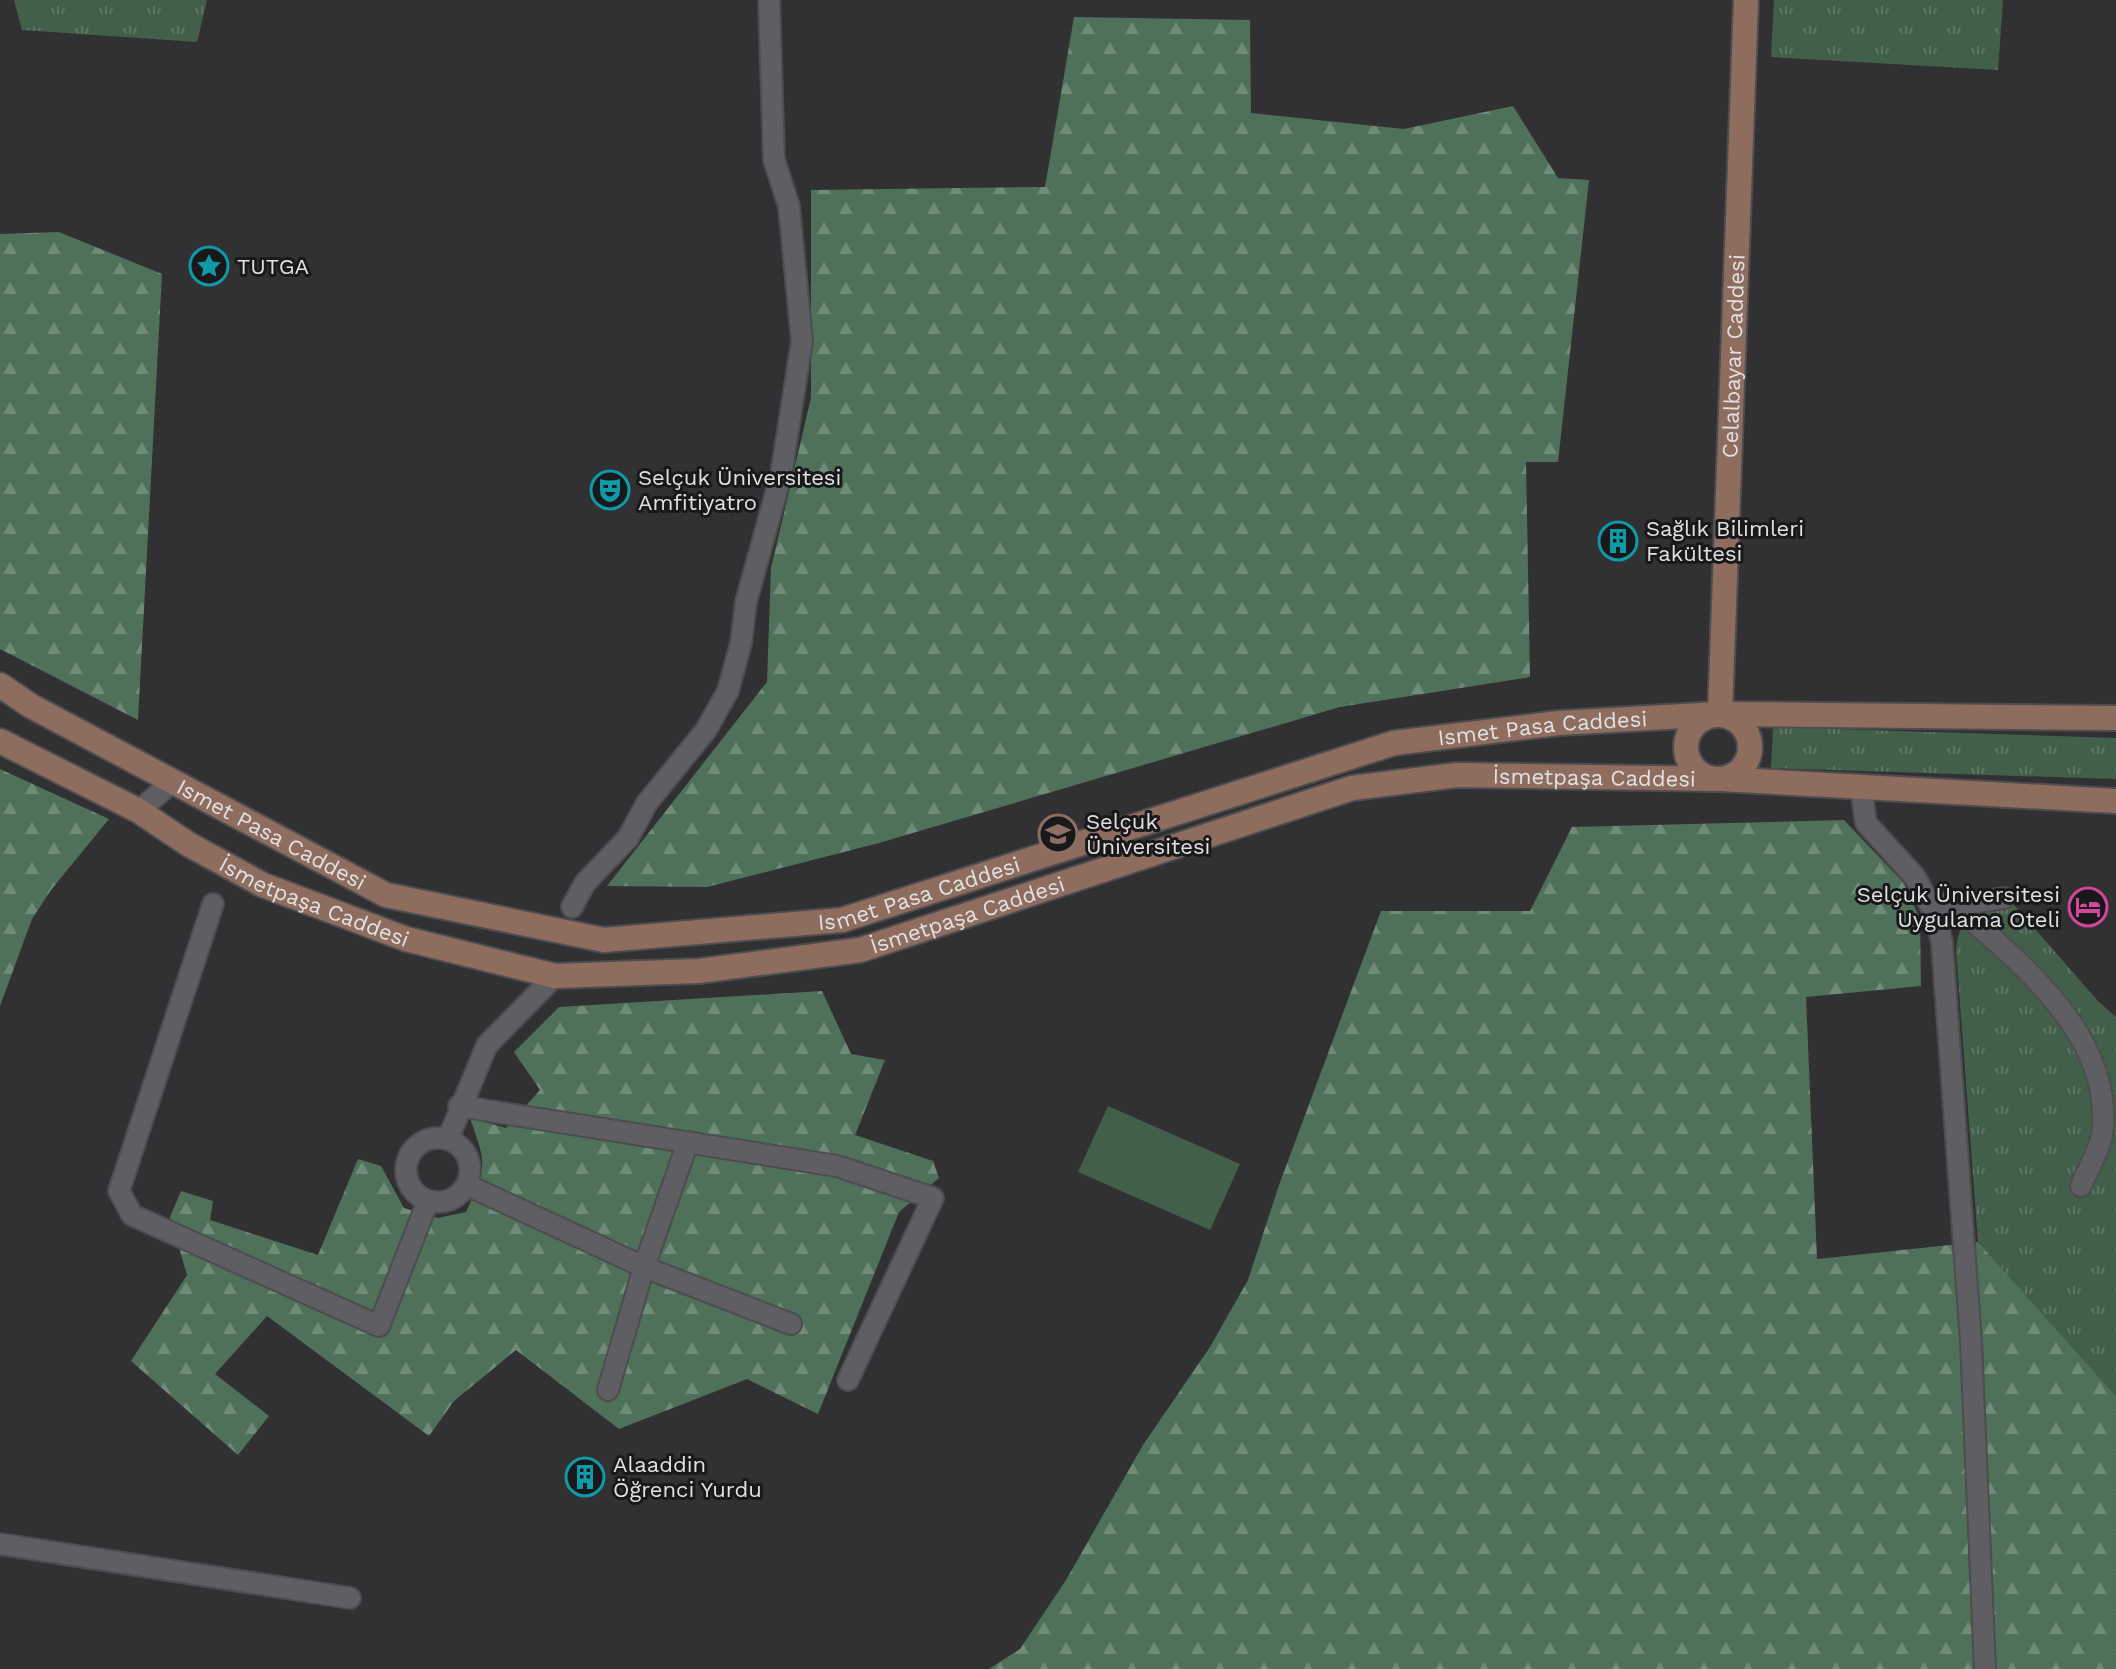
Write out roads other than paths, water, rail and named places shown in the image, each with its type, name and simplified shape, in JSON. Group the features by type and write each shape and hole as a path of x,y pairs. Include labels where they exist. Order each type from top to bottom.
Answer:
{"main road":[{"name":"Celalbayar Caddesi","path":"1720,714 1746,0"},
{"name":"Ismet Pasa Caddesi","path":"0,685 31,706 386,895 604,940 842,920 1394,743 1559,723 1720,714 2116,718"},
{"path":"1720,714 1739,722 1746,731 1750,751 1740,770 1721,779 1700,774 1687,758 1685,748 1692,727 1699,720 1720,714"},
{"name":"İsmetpaşa Caddesi","path":"0,741 139,811 188,844 263,885 406,939 555,976 699,971 860,950 1352,788 1457,775 1721,779 2116,801"}],"street":[{"path":"572,907 585,883 628,838 647,803 706,730 728,691 741,643 746,602 781,475 802,341 789,206 774,160 769,0"},
{"path":"139,811 174,780"},
{"path":"1861,789 1866,823 1915,877 1936,916 1946,975 1971,1342 1974,1470 1982,1558 1985,1669"},
{"path":"1925,896 1955,906 2046,987 2080,1034 2105,1108 2102,1138 2081,1186"},
{"path":"1955,906 2004,898"},
{"path":"213,904 119,1191 132,1215 379,1326 428,1201"},
{"path":"448,1139 459,1106 487,1045 555,976"},
{"path":"459,1106 837,1166 933,1198 848,1380"},
{"path":"448,1139 467,1156 471,1167 467,1185 448,1201 428,1201 412,1190 406,1179 408,1158 424,1140 448,1139"},
{"path":"608,1390 644,1267 688,1142"},
{"path":"467,1185 644,1267 791,1324"},
{"path":"0,1544 350,1598"}],"place":[{"name":"TUTGA","path":"209,266"},
{"name":"Selçuk Üniversitesi Amfitiyatro","path":"610,490"},
{"name":"Sağlık Bilimleri Fakültesi","path":"1618,541"},
{"name":"Selçuk Üniversitesi","path":"1058,834"},
{"name":"Selçuk Üniversitesi Uygulama Oteli","path":"2088,907"},
{"name":"Alaaddin Öğrenci Yurdu","path":"585,1477"}]}
